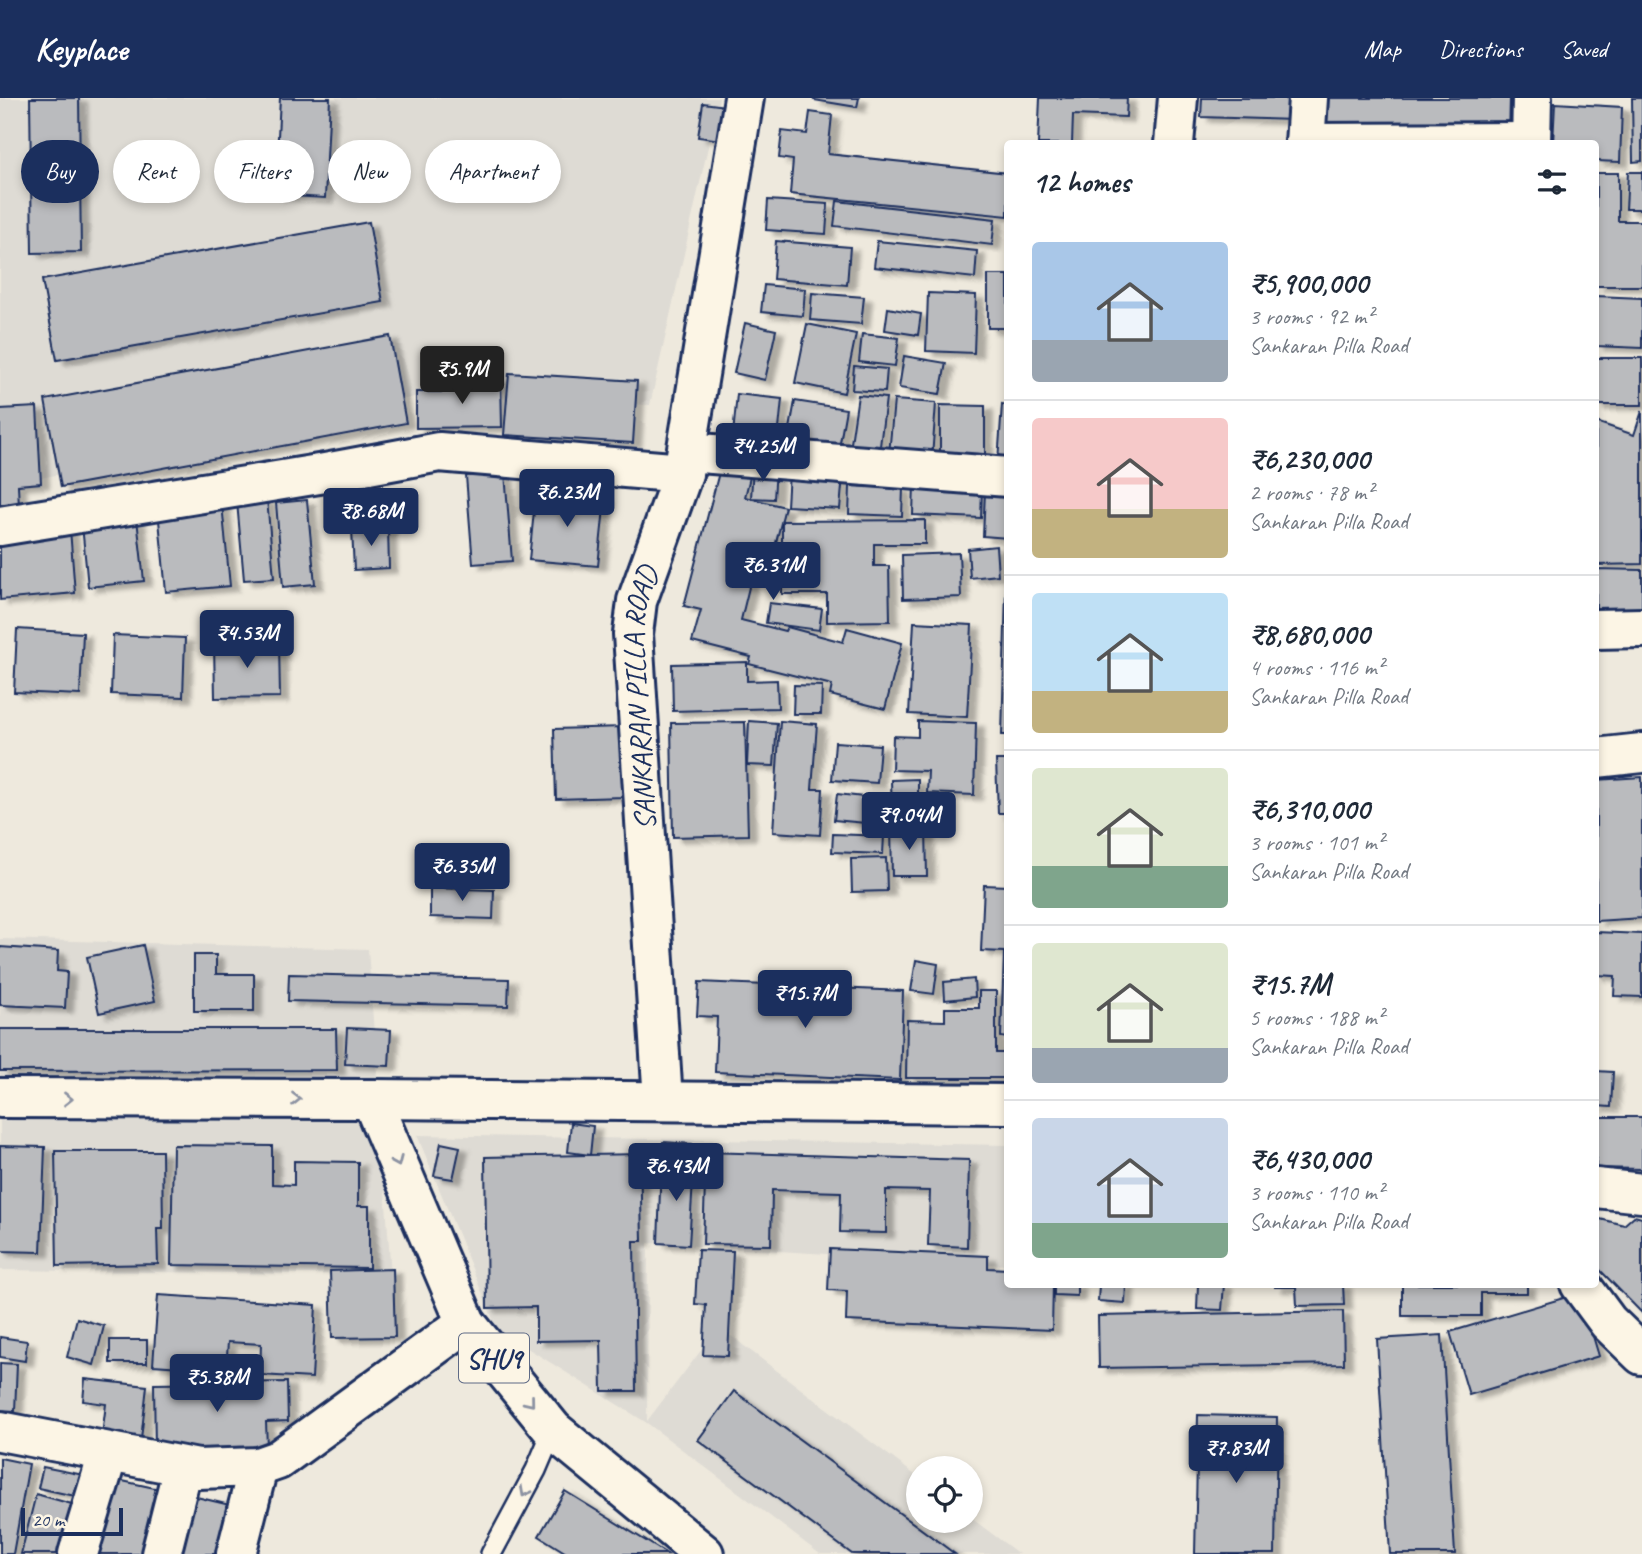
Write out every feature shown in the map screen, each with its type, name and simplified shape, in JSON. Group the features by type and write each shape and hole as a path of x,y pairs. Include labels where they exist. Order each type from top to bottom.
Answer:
{"street":[{"name":"SANKARAN PILLA ROAD","path":"663,1101 633,634 637,601 685,462 744,98"},
{"path":"1174,140 1178,98"},
{"path":"1305,140 1308,98"},
{"path":"1531,140 1532,98"},
{"path":"0,526 439,452 1004,477"},
{"path":"1599,629 1642,628"},
{"path":"1599,758 1642,753"},
{"path":"0,1098 1004,1104"},
{"name":"SHU9","path":"371,1099 466,1323 553,1430 704,1554"},
{"path":"1599,1188 1642,1193"},
{"path":"1583,1288 1608,1322 1642,1355"},
{"path":"0,1431 183,1467 258,1467 278,1460 466,1323"},
{"path":"78,1554 108,1454"},
{"path":"161,1554 183,1467"},
{"path":"236,1554 258,1467"}],"lane":[{"path":"491,1554 536,1470 553,1430"}],"shaded area":[{"path":"0,98 719,98 650,405 424,395 0,487"},
{"path":"0,939 368,949 391,1275 0,1270"},
{"path":"417,1135 1004,1145 1004,1265 648,1243 647,1421 719,1327 906,1468 906,1533 983,1533 983,1527 1019,1554 820,1554 647,1423 497,1329"}],"building":[{"path":"30,98 79,98 80,140 31,140"},
{"path":"280,98 330,98 325,198 314,197 314,140 278,140"},
{"path":"859,98 857,107 814,100"},
{"path":"1040,98 1127,98 1126,117 1073,115 1072,140 1038,140"},
{"path":"1202,98 1295,98 1294,120 1201,117"},
{"path":"1320,98 1510,98 1509,136 1320,133"},
{"path":"1632,98 1642,98 1642,161 1633,162"},
{"path":"703,103 726,106 722,140 698,137"},
{"path":"1555,103 1622,107 1620,162 1599,161 1599,140 1553,140"},
{"path":"810,112 832,115 828,154 1004,173 1004,216 790,194 793,160 779,158 782,131 807,134"},
{"path":"1628,172 1642,172 1642,209 1626,209"},
{"path":"1599,173 1618,173 1618,221 1642,221 1642,286 1599,286"},
{"path":"768,200 828,204 826,234 766,230"},
{"path":"837,201 995,219 992,245 834,226"},
{"path":"31,203 80,203 81,252 32,253"},
{"path":"369,222 383,302 57,360 42,280"},
{"path":"776,241 850,247 847,285 773,279"},
{"path":"877,241 977,251 975,278 874,267"},
{"path":"988,275 1004,275 1004,328 988,328"},
{"path":"764,285 805,289 803,316 761,312"},
{"path":"812,293 864,297 861,324 810,320"},
{"path":"928,293 976,295 974,353 926,351"},
{"path":"1599,296 1642,298 1642,348 1599,346"},
{"path":"888,308 921,314 918,335 885,330"},
{"path":"745,323 776,330 765,380 734,373"},
{"path":"807,324 856,334 844,393 795,383"},
{"path":"862,334 899,338 895,366 859,362"},
{"path":"390,336 406,423 61,487 45,400"},
{"path":"904,356 946,363 940,394 899,388"},
{"path":"1599,358 1642,358 1642,405 1599,405"},
{"path":"854,366 887,369 885,392 852,390"},
{"path":"509,373 637,381 633,443 504,435"},
{"path":"501,379 502,427 416,428 416,392 450,392 451,380"},
{"path":"737,394 782,399 778,439 733,434"},
{"path":"858,395 886,398 879,454 850,450"},
{"path":"894,400 936,403 932,458 889,454"},
{"path":"795,401 846,409 838,454 787,445"},
{"path":"1002,404 1004,462 998,462"},
{"path":"940,405 985,406 985,460 940,459"},
{"path":"37,407 41,483 18,485 19,507 0,508 0,409"},
{"path":"1642,411 1642,564 1599,565 1599,423 1634,435"},
{"path":"722,461 752,469 745,497 785,507 766,582 751,579 741,620 785,631 787,627 843,642 847,628 902,643 885,709 830,695 832,685 749,664 751,657 692,642 701,610 684,606"},
{"path":"753,466 776,468 774,499 751,498"},
{"path":"789,472 843,475 840,509 787,506"},
{"path":"505,473 512,561 473,564 466,476"},
{"path":"914,483 982,487 981,518 913,515"},
{"path":"850,486 903,488 902,516 849,514"},
{"path":"536,491 605,498 598,566 529,560"},
{"path":"985,492 1004,493 1004,538 983,536"},
{"path":"267,499 274,578 244,580 237,502"},
{"path":"307,500 315,584 283,587 276,503"},
{"path":"222,504 230,586 166,592 158,510"},
{"path":"137,519 144,581 88,587 82,525"},
{"path":"925,520 925,544 874,544 874,566 889,566 890,621 827,622 827,594 782,594 782,521"},
{"path":"388,527 389,568 354,570 352,529"},
{"path":"70,529 75,593 0,600 0,535"},
{"path":"996,546 998,575 970,578 968,549"},
{"path":"959,553 961,597 903,599 902,555"},
{"path":"1599,569 1642,570 1642,615 1599,615"},
{"path":"769,603 822,609 819,630 766,623"},
{"path":"914,622 972,625 967,717 909,714"},
{"path":"17,629 83,633 80,695 14,692"},
{"path":"113,635 185,638 183,697 111,694"},
{"path":"279,642 280,697 215,698 214,643"},
{"path":"747,662 747,681 777,680 778,708 673,711 672,664"},
{"path":"1004,662 1004,735 1002,735"},
{"path":"794,685 822,686 821,714 793,714"},
{"path":"749,721 777,723 774,766 747,765"},
{"path":"780,721 817,724 812,789 823,789 820,835 773,832"},
{"path":"918,721 976,723 974,795 927,793 928,771 892,770 893,736 918,737"},
{"path":"745,722 748,835 673,837 671,723"},
{"path":"623,727 624,797 556,799 554,729"},
{"path":"835,742 880,745 877,783 832,780"},
{"path":"996,760 1004,760 1004,813 998,813"},
{"path":"1642,777 1642,918 1599,921 1599,780"},
{"path":"918,779 918,816 892,816 891,780"},
{"path":"837,794 890,800 887,825 834,820"},
{"path":"891,827 926,827 927,876 892,876"},
{"path":"833,834 884,836 883,854 832,852"},
{"path":"886,858 887,891 852,892 851,859"},
{"path":"984,885 1004,886 1004,952 981,951"},
{"path":"430,888 494,890 493,919 430,917"},
{"path":"1599,932 1642,934 1642,997 1614,996 1615,976 1599,975"},
{"path":"143,945 155,1001 99,1013 87,957"},
{"path":"0,947 58,951 57,971 67,972 65,1008 0,1005"},
{"path":"1004,952 1004,1037 1001,1037"},
{"path":"194,955 216,955 216,974 254,974 254,1011 194,1011"},
{"path":"916,960 938,964 934,994 911,991"},
{"path":"289,974 509,979 508,1006 288,1001"},
{"path":"974,979 975,997 945,1000 944,982"},
{"path":"699,982 903,991 900,1080 715,1072 717,1017 697,1016"},
{"path":"979,991 996,991 996,1053 1004,1053 1004,1078 906,1078 907,1020 945,1021 945,1008 979,1008"},
{"path":"347,1028 391,1030 389,1066 345,1064"},
{"path":"0,1029 336,1029 337,1070 0,1071"},
{"path":"1599,1071 1613,1072 1611,1107 1599,1106"},
{"path":"1599,1117 1642,1117 1642,1169 1599,1168"},
{"path":"571,1123 593,1126 590,1155 568,1152"},
{"path":"663,1142 692,1144 691,1162 661,1160"},
{"path":"441,1143 460,1147 453,1179 434,1176"},
{"path":"173,1145 272,1146 272,1184 294,1185 294,1161 358,1162 358,1206 369,1206 369,1268 171,1265"},
{"path":"0,1146 45,1147 41,1252 0,1251"},
{"path":"55,1151 162,1151 163,1229 157,1229 158,1264 57,1266"},
{"path":"706,1152 969,1160 967,1247 928,1245 930,1191 886,1190 886,1233 840,1232 841,1192 772,1190 771,1245 703,1244"},
{"path":"640,1154 642,1241 634,1241 636,1391 602,1391 601,1340 536,1341 536,1307 487,1308 485,1157"},
{"path":"661,1163 694,1164 689,1245 658,1243"},
{"path":"1634,1216 1642,1218 1642,1313 1599,1269 1599,1219 1624,1225"},
{"path":"830,1249 988,1256 988,1268 1004,1269 1004,1288 1053,1288 1052,1330 846,1321 847,1291 828,1290"},
{"path":"698,1250 733,1251 728,1356 703,1355 706,1305 695,1304"},
{"path":"393,1269 395,1337 332,1338 330,1271"},
{"path":"1054,1288 1077,1288 1077,1296 1054,1295"},
{"path":"1099,1288 1126,1288 1125,1303 1098,1301"},
{"path":"1198,1288 1224,1288 1222,1310 1197,1309"},
{"path":"1296,1288 1343,1288 1344,1305 1297,1306"},
{"path":"1402,1288 1527,1288 1527,1293 1481,1293 1481,1316 1402,1316"},
{"path":"1580,1293 1599,1356 1469,1395 1450,1332"},
{"path":"158,1295 316,1305 312,1378 260,1375 261,1344 228,1342 226,1370 153,1365"},
{"path":"1343,1311 1344,1364 1099,1368 1098,1316"},
{"path":"77,1318 104,1326 94,1365 67,1357"},
{"path":"1442,1335 1455,1554 1390,1554 1377,1339"},
{"path":"0,1337 27,1341 25,1361 0,1357"},
{"path":"110,1340 147,1340 147,1363 110,1363"},
{"path":"0,1363 17,1364 15,1411 0,1410"},
{"path":"85,1379 147,1386 140,1448 101,1443 106,1404 83,1401"},
{"path":"287,1382 288,1421 266,1422 267,1447 155,1450 154,1384"},
{"path":"734,1391 906,1518 906,1533 927,1533 955,1554 852,1554 698,1440"},
{"path":"1198,1415 1277,1417 1275,1554 1195,1554"},
{"path":"0,1458 29,1464 13,1554 0,1554"},
{"path":"43,1467 94,1477 89,1499 38,1488"},
{"path":"113,1479 164,1490 150,1554 92,1554"},
{"path":"565,1491 667,1554 568,1554 539,1536"},
{"path":"36,1494 86,1508 74,1554 21,1554"},
{"path":"184,1494 234,1506 218,1554 164,1554"}]}
